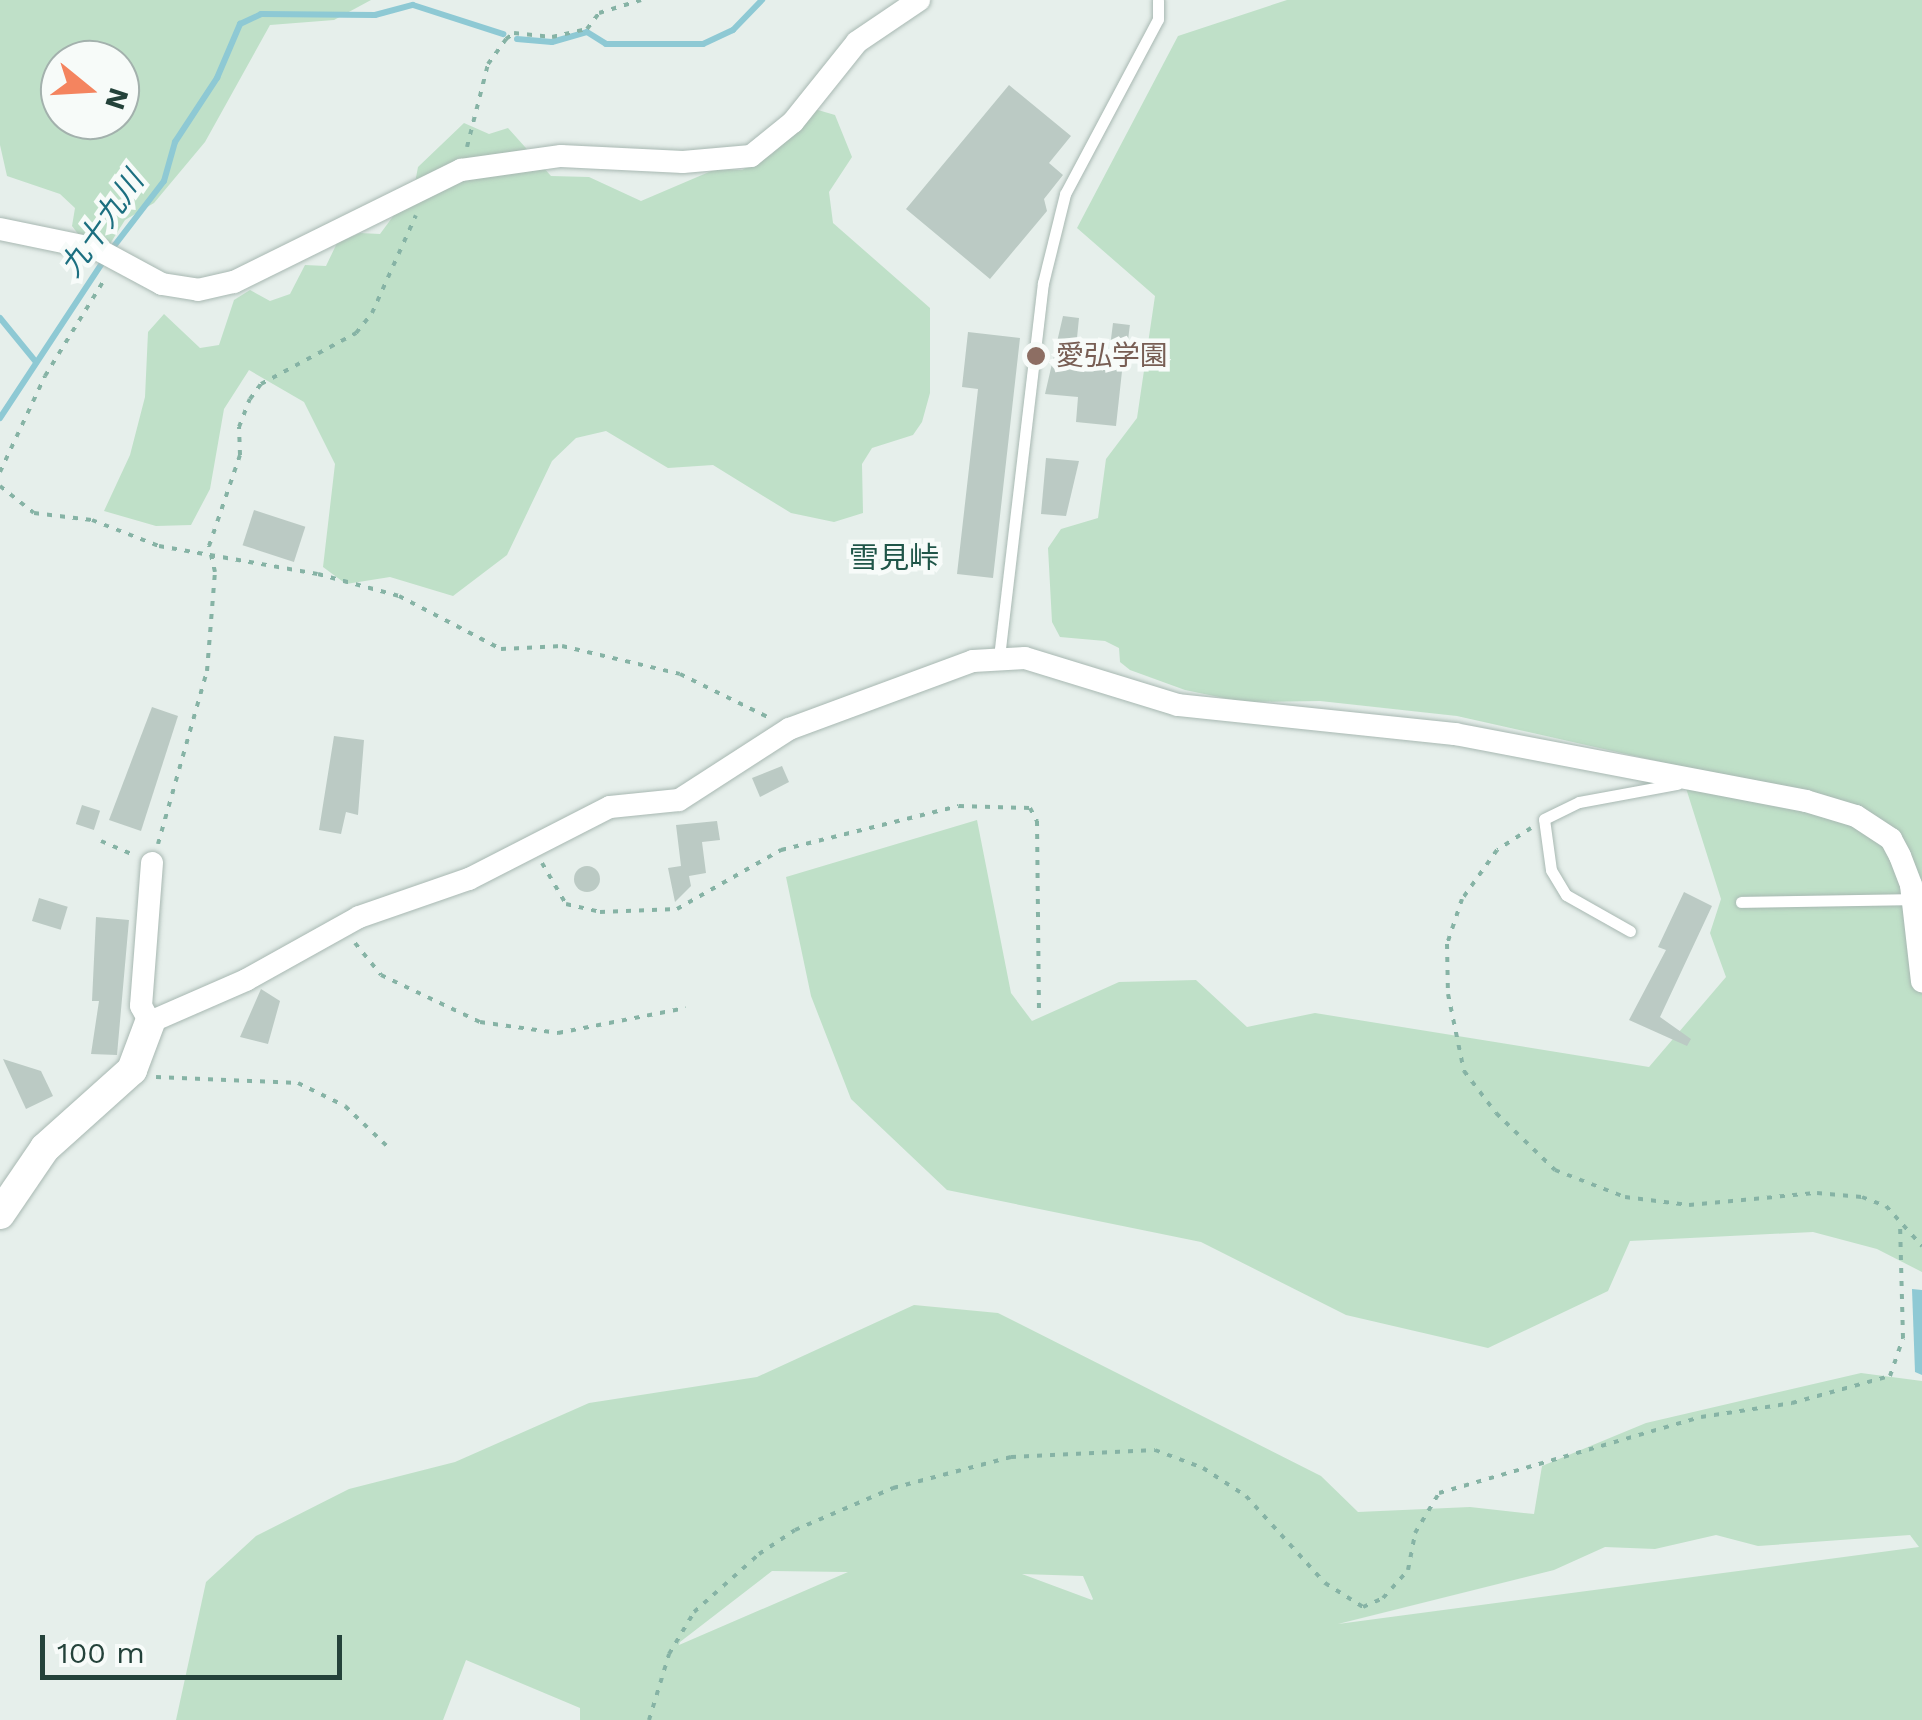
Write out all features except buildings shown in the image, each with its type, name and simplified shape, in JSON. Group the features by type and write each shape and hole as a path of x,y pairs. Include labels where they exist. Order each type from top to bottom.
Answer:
{"street":[{"path":"0,229 113,256 162,284 198,290 234,282 438,182 525,158 682,162 751,156 793,122 857,42 919,0"},
{"path":"0,1214 46,1148 132,1070 150,1022 246,980 342,926 468,879 610,807 679,800 783,732 904,685 999,657 1053,664 1178,706 1455,734 1701,780 1856,816 1892,840 1914,899 1922,981"},
{"path":"150,1022 141,1006 152,862"}],"lane":[{"path":"999,657 1043,283 1065,194 1158,20 1158,0"},
{"path":"1630,931 1566,895 1551,870 1544,819 1579,802 1701,780"},
{"path":"1741,902 1914,899"}],"path":[{"path":"101,841 152,862 207,671 211,554 250,399 261,384 356,334 372,313 438,182 475,134 488,64 506,40 514,33 552,36 586,29 598,13 641,0"},
{"path":"0,472 113,256"},
{"path":"0,486 34,514 92,520 159,546 399,596 501,649 562,646 680,674 740,699 783,732"},
{"path":"534,844 566,904 600,912 678,910 781,850 959,806 1030,808 1036,820 1039,1008"},
{"path":"1544,819 1497,850 1462,900 1447,944 1448,994 1464,1071 1496,1113 1555,1170 1624,1198 1690,1205 1817,1193 1862,1197 1886,1206 1922,1246"},
{"path":"342,926 381,974 480,1022 558,1033 686,1008"},
{"path":"132,1070 158,1078 298,1083 345,1106 389,1148"},
{"path":"648,1720 668,1654 694,1612 759,1554 795,1530 893,1488 1010,1457 1156,1450 1203,1468 1246,1496 1325,1583 1363,1608 1384,1598 1408,1570 1414,1533 1439,1492 1700,1417 1792,1404 1890,1376 1903,1338 1900,1224"}],"green space":[{"path":"0,0 371,0 334,20 270,25 205,142 154,203 125,220 108,247 82,239 72,226 75,208 60,194 7,176 0,145"},
{"path":"1287,0 1922,0 1922,1272 1877,1249 1813,1232 1630,1241 1608,1291 1488,1348 1346,1315 1201,1242 947,1190 851,1099 811,996 786,877 977,820 1011,993 1032,1021 1119,982 1196,980 1247,1027 1315,1013 1649,1067 1726,977 1710,933 1721,899 1679,766 1457,716 1320,701 1243,702 1185,690 1130,670 1120,662 1119,648 1105,641 1060,637 1052,622 1048,548 1061,529 1098,518 1106,459 1137,418 1155,296 1077,228 1178,36"},
{"path":"811,108 835,115 852,157 829,192 833,223 930,308 930,393 922,422 913,435 872,448 862,464 863,513 834,522 791,513 713,465 668,468 606,431 576,438 552,461 507,555 453,596 390,577 346,584 323,567 335,464 304,402 249,370 224,409 210,489 191,525 156,526 104,511 130,455 145,397 148,332 164,314 200,348 219,345 234,300 250,290 270,301 290,294 305,265 326,266 337,243 360,233 380,234 414,188 418,167 464,123 489,134 508,128 551,176 589,177 641,201 716,169 742,170 772,154"},
{"path":"914,1305 998,1313 1321,1476 1358,1512 1470,1507 1534,1514 1542,1466 1646,1423 1861,1373 1922,1381 1922,1720 580,1720 580,1708 466,1660 443,1720 176,1720 206,1582 256,1536 349,1489 455,1462 589,1403 757,1377","holes":["1716,1535 1758,1546 1910,1535 1919,1547 1338,1624 1554,1570 1605,1547 1655,1549","772,1571 848,1572 679,1645","1022,1574 1083,1576 1092,1600"]}],"water":[{"path":"1912,1289 1922,1290 1922,1375 1915,1372"}],"waterway":[{"name":"九十九川","path":"517,39 552,42 587,32 606,44 703,44 733,30 762,0"},
{"name":"九十九川","path":"111,250 164,181 175,142 217,78 240,24 261,14 375,15 413,5 503,34"},
{"name":"九十九川","path":"0,418 104,260"},
{"path":"0,318 36,362"}],"place":[{"name":"愛弘学園","path":"1036,356"}],"district":[{"name":"雪見峠","path":"894,558"}]}
